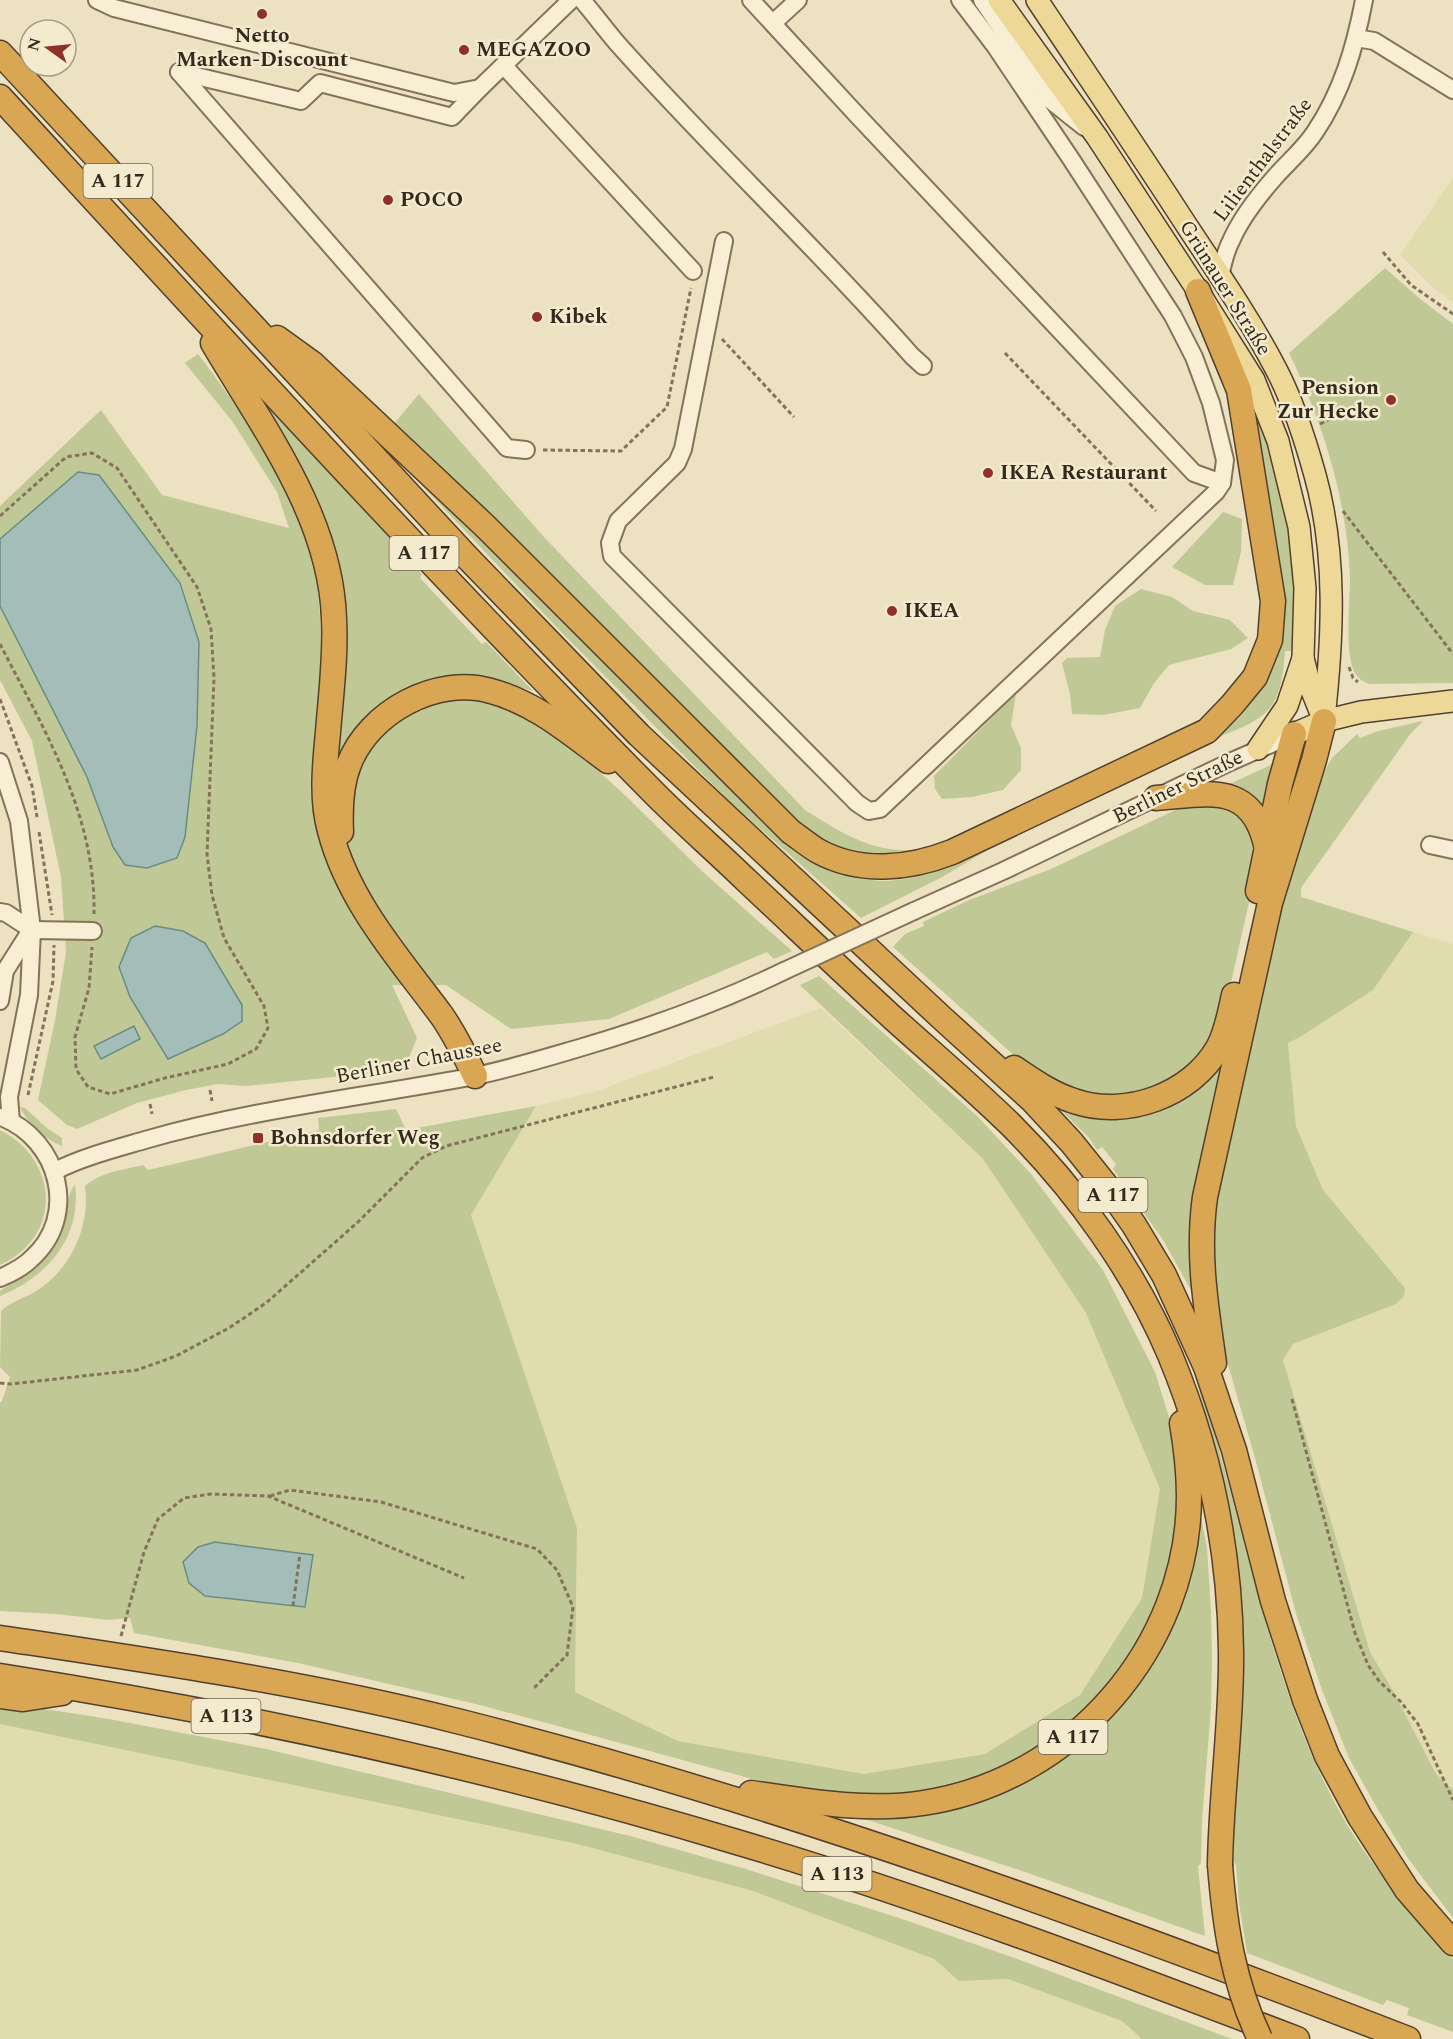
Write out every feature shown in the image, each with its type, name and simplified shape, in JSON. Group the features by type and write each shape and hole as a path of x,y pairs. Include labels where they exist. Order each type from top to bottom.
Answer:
{"highway":[{"name":"A 117","path":"0,53 465,555 639,735 1033,1101 1072,1143 1108,1188 1134,1225 1171,1288 1206,1366 1234,1450 1273,1601 1314,1727 1344,1788 1383,1853 1407,1890 1453,1943"},
{"name":"A 117","path":"0,97 191,305 444,574 660,798 873,999 1009,1123 1046,1162 1108,1243 1160,1333 1171,1359 1192,1414 1217,1508 1226,1561 1231,1654 1220,1865 1232,1962 1243,1998 1260,2039"},
{"path":"236,309 313,364 476,518 791,832 817,850 837,860 883,867 909,865 952,852 1207,731 1255,677 1270,640 1273,602 1239,390 1198,291"},
{"path":"191,305 276,449 302,498 318,536 328,572 334,618 333,677 324,795 329,830 361,906 443,1018 475,1076"},
{"path":"343,867 342,799 349,765 362,741 381,720 405,704 436,690 460,687 488,690 528,705 660,798"},
{"path":"1222,1413 1202,1279 1202,1221 1205,1197 1270,903 1324,721"},
{"path":"943,1019 1034,1082 1075,1102 1124,1106 1160,1098 1197,1075 1220,1045 1236,989 1280,784 1294,734"},
{"path":"1156,798 1214,794 1232,797 1247,807 1264,834 1267,849"},
{"name":"A 117","path":"676,1782 822,1803 876,1806 922,1803 973,1791 1012,1776 1054,1752 1084,1729 1118,1692 1152,1642 1178,1575 1189,1497 1186,1451 1171,1359"},
{"name":"A 113","path":"0,1638 234,1674 349,1697 466,1724 618,1764 862,1840 987,1882 1207,1962 1408,2039"},
{"name":"A 113","path":"0,1676 85,1689 367,1744 632,1811 754,1847 964,1916 1297,2039"},
{"path":"0,1696 23,1699 85,1689"}],"main road":[{"name":"Grünauer Straße","path":"999,0 1097,137 1254,380 1278,441 1294,505 1305,588 1303,657 1310,686 1324,721"},
{"name":"Grünauer Straße","path":"1037,0 1220,276 1277,370 1298,421 1316,476 1328,541 1332,606 1324,721"},
{"name":"Grünauer Straße","path":"1258,749 1287,706 1303,657"},
{"name":"Berliner Straße","path":"1294,734 1324,721 1376,710 1453,701"}],"street":[{"path":"97,0 114,8 454,93 480,88"},
{"path":"526,450 507,448 179,72 301,101 320,83 452,117 480,88 579,0 667,97 923,366"},
{"path":"751,0 1194,473 1222,483"},
{"path":"773,23 798,0"},
{"path":"724,241 683,449 677,463 618,521 610,543 612,556 857,802 869,811 880,809 1216,492 1222,483 1225,460 1211,403 1194,357 1173,316 995,46 960,0"},
{"path":"982,0 1050,99 1097,137"},
{"name":"Lilienthalstraße","path":"1220,276 1231,240 1241,223 1274,178 1313,135 1329,110 1346,73 1364,0"},
{"path":"1356,38 1374,41 1453,90"},
{"path":"504,66 693,271"},
{"name":"Berliner Straße","path":"784,971 1004,872 1258,749 1294,734"},
{"path":"0,762 19,821 32,930 29,995 6,1118 26,1130 38,1142 55,1172 58,1190 58,1209 45,1244 25,1264 0,1278"},
{"path":"1430,845 1453,850"},
{"path":"0,912 6,913 32,930 93,931"},
{"path":"0,1001 5,971 32,930"},
{"name":"Berliner Chaussee","path":"55,1172 83,1158 194,1127 274,1110 475,1076 539,1060 636,1032 690,1013 784,971"}],"path":[{"path":"1383,252 1411,285 1453,314"},
{"path":"526,450 621,451 667,407 689,303 693,271"},
{"path":"689,303 794,417"},
{"path":"1005,353 1156,511"},
{"path":"1316,427 1334,417"},
{"path":"0,516 66,457 92,453 117,468 197,587 211,629 214,678 207,854 212,896 224,938 264,1006 268,1028 256,1049 228,1064 165,1078 110,1094 88,1087 76,1069 75,1037 89,988 93,931 94,896 86,833 63,766 0,644"},
{"path":"1337,503 1453,654"},
{"path":"0,1383 11,1384 137,1370 176,1356 229,1328 266,1303 357,1223 422,1158 446,1146 491,1133 714,1077"},
{"path":"210,1090 212,1101"},
{"path":"150,1104 152,1114"},
{"path":"1292,1399 1355,1633 1368,1665 1378,1681 1401,1702 1418,1724 1453,1800"},
{"path":"116,1655 144,1552 158,1520 184,1498 211,1494 268,1496 290,1490 381,1502 537,1549 557,1570 573,1607 567,1656 533,1689"},
{"path":"268,1496 464,1578"},
{"path":"293,1606 300,1554"}],"shaded area":[{"path":"1453,178 1453,303 1430,285 1400,255"},
{"path":"1413,932 1453,944 1453,1788 1448,1787 1435,1772 1370,1652 1283,1360 1293,1344 1396,1304 1323,1190 1296,1126 1288,1043 1373,990"},
{"path":"821,1008 983,1159 1086,1313 1160,1489 1142,1598 1080,1695 985,1754 864,1774 678,1741 575,1692 577,1528 471,1214 536,1106 594,1092"},
{"path":"0,1724 576,1844 753,1891 934,1959 959,1981 1008,1979 1122,2021 1142,2039 0,2039"}],"green space":[{"path":"1385,268 1453,324 1453,683 1369,684 1355,673 1349,640 1350,577 1344,519 1322,434 1289,353"},
{"path":"198,354 235,405 269,458 298,517 312,554 318,596 321,653 314,812 347,815 351,785 366,753 394,721 442,699 488,698 547,724 628,798 703,872 792,951 774,959 767,952 609,1019 511,1029 446,985 392,985 417,1038 408,1060 381,1072 246,1086 218,1084 186,1090 137,1103 77,1129 67,1125 38,1100 55,1020 66,952 61,877 32,741 0,680 0,506 101,410 162,495 289,528 277,492 232,421 185,363"},
{"path":"252,394 320,457 422,574 420,578 482,644 486,642 533,691 486,679 428,683 335,774 344,628"},
{"path":"419,394 543,536 805,810 856,839 883,848 913,850 945,843 928,852 867,858 803,834 392,426"},
{"path":"1253,415 1256,415 1275,473 1288,531 1294,591 1292,651 1285,651 1280,687 1269,709 1249,724 1216,738 1243,714 1269,668"},
{"path":"371,432 846,875 878,881 910,878 948,867 986,851 942,877 861,918 729,801 564,635"},
{"path":"1223,512 1242,519 1241,552 1233,585 1205,585 1172,567"},
{"path":"1141,589 1172,597 1193,611 1230,620 1248,638 1231,649 1169,665 1154,683 1140,708 1103,715 1072,714 1070,694 1062,663 1067,658 1100,657 1105,630 1115,606"},
{"path":"1016,693 1011,725 1021,748 1021,770 1003,790 972,797 942,799 935,789 934,776"},
{"path":"1423,721 1411,733 1301,888 1301,897 1413,932 1373,990 1288,1043 1296,1126 1323,1190 1405,1288 1404,1296 1396,1304 1293,1344 1283,1360 1370,1652 1435,1772 1448,1787 1453,1788 1453,1918 1407,1857 1377,1808 1349,1758 1322,1690 1297,1617 1222,1344 1212,1293 1214,1204 1278,910 1318,783 1332,758 1357,734 1360,738 1378,731"},
{"path":"1273,764 1262,811 1227,785"},
{"path":"1188,804 1236,808 1258,836 1252,889 1230,987 1213,1041 1180,1078 1121,1098 1077,1093 1049,1080 1017,1058 893,947 905,934 924,926 923,922 967,901 1051,869"},
{"path":"819,976 978,1117 1031,1174 1103,1270 1155,1372 1174,1433 1181,1478 1172,1572 1125,1673 1057,1740 957,1788 876,1798 801,1790 756,1780 480,1705 298,1663 134,1633 130,1618 109,1620 0,1611 0,1403 10,1377 0,1367 1,1311 46,1284 67,1261 81,1233 86,1202 85,1186 91,1181 120,1170 143,1165 148,1170 319,1130 318,1118 396,1109 406,1130 536,1106 471,1215 577,1528 575,1692 678,1741 864,1774 985,1754 1080,1695 1142,1598 1160,1489 1086,1313 983,1159 800,985"},
{"path":"1226,1056 1192,1211 1190,1229 1193,1294 1163,1240 1113,1169 1116,1164 1102,1147 1097,1150 1089,1138 1062,1111 1065,1109 1092,1115"},
{"path":"20,1107 25,1108 48,1129 62,1138 62,1146 37,1130"},
{"path":"0,1130 20,1143 34,1160 43,1178 46,1198 43,1217 35,1236 21,1252 0,1265"},
{"path":"75,1184 76,1204 73,1222 58,1253 33,1278 0,1296 0,1291 35,1267 50,1252 60,1233 67,1202"},
{"path":"1196,1379 1207,1406 1278,1663 1304,1736 1336,1806 1356,1839 1390,1886 1453,1959 1453,2032 1407,2015 1409,2008 1387,2000 1383,2005 1247,1953 1239,1903 1236,1864 1233,1863 1242,1621 1239,1572 1220,1471"},
{"path":"1198,1501 1207,1548 1212,1657 1201,1863 1198,1866 1205,1936 1028,1873 844,1812 971,1800 1127,1692"},
{"path":"0,1702 109,1719 266,1749 634,1837 749,1870 902,1919 1232,2039 1142,2039 1122,2021 1008,1979 959,1981 934,1959 753,1891 577,1844 0,1724"}],"water":[{"path":"78,472 99,475 180,583 199,642 197,726 185,837 177,858 147,868 125,865 113,847 87,777 0,606 0,539"},
{"path":"155,926 183,931 205,943 242,1005 242,1021 223,1034 168,1059 130,997 119,967 131,938"},
{"path":"134,1026 140,1039 101,1059 94,1046"},
{"path":"215,1542 313,1555 305,1607 205,1596 189,1583 183,1562 198,1547"}],"place":[{"name":"Netto Marken-Discount","path":"262,14"},
{"name":"MEGAZOO","path":"464,50"},
{"name":"POCO","path":"388,200"},
{"name":"Kibek","path":"537,317"},
{"name":"Pension Zur Hecke","path":"1391,400"},
{"name":"IKEA Restaurant","path":"988,473"},
{"name":"IKEA","path":"892,611"},
{"name":"Bohnsdorfer Weg","path":"258,1138"}]}
